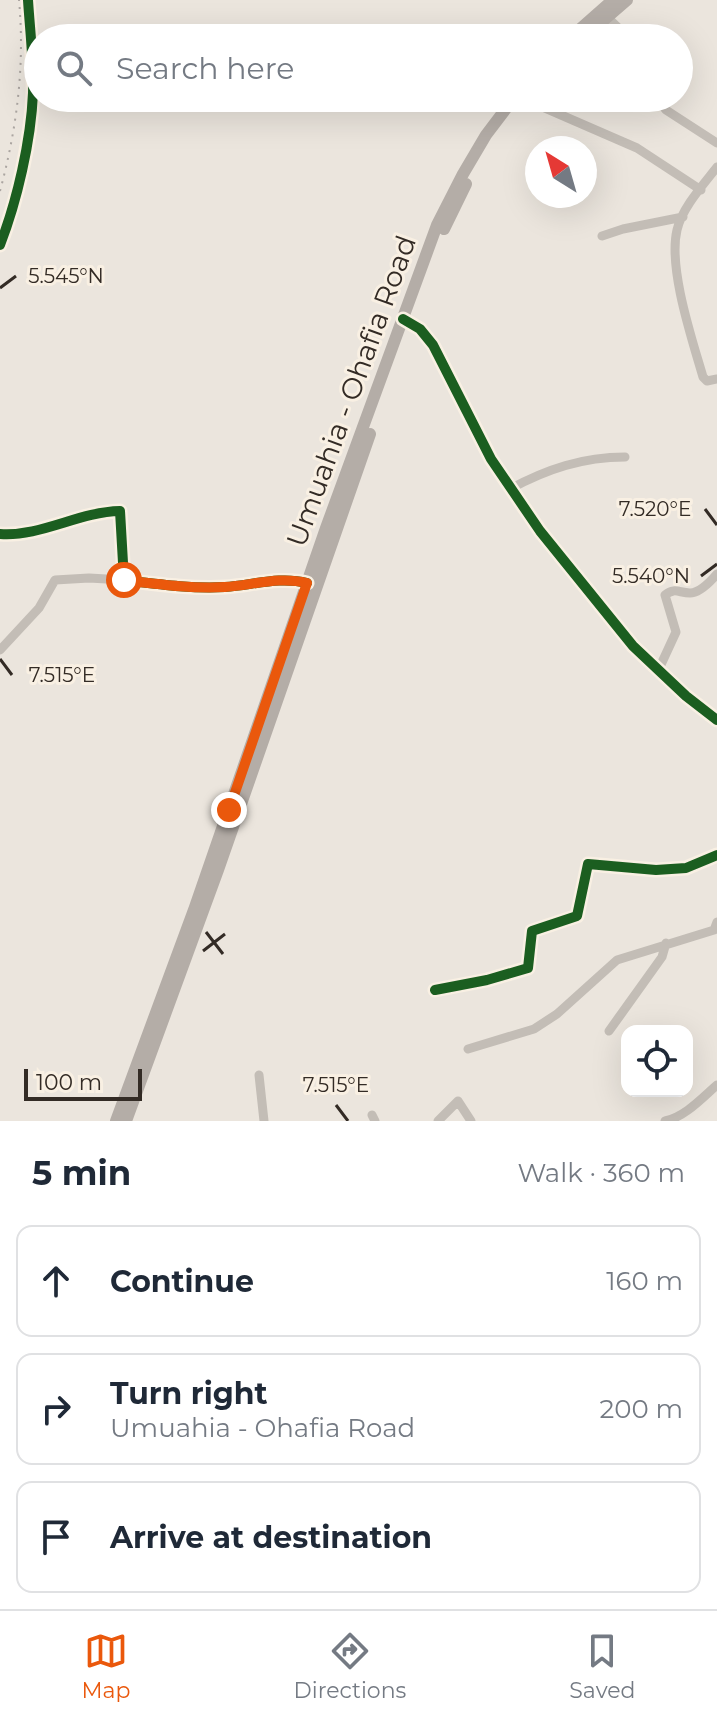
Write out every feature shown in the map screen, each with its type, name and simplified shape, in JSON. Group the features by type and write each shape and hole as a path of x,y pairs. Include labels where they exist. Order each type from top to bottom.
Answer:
{"main road":[{"path":"28,0 30,24"},
{"path":"586,24 613,0"},
{"path":"599,24 627,0"},
{"path":"0,245 20,176 32,112"},
{"name":"Umuahia - Ohafia Road","path":"116,1121 135,1084 218,870 448,198 503,112"},
{"name":"Umuahia - Ohafia Road","path":"126,1121 135,1084 307,583 406,320 459,197 488,145 512,112"},
{"path":"406,320 420,329 433,345 491,459 575,575 633,646 717,720"}],"street":[{"path":"607,17 614,24"},
{"path":"558,112 637,148 701,190"},
{"path":"669,112 717,143"},
{"path":"717,167 677,230 676,257 687,323 703,377 707,381 717,379"},
{"path":"602,236 683,217"},
{"path":"510,489 553,468 596,459 625,457"},
{"path":"0,534 22,536 100,511 120,511 124,580"},
{"path":"658,671 676,632 665,595 676,590 697,592 717,574"},
{"path":"0,650 39,608 55,580 89,578 211,587 291,579 307,583"},
{"path":"435,990 528,968 532,931 577,916 588,864 656,870 686,868 717,855"},
{"path":"468,1049 534,1029 557,1014 617,960 714,930 717,922"},
{"path":"609,1031 662,957 666,943"},
{"path":"259,1075 264,1121"},
{"path":"665,1121 692,1106 717,1085"},
{"path":"438,1121 458,1101 471,1121"}],"railway":[{"path":"0,191 18,96 21,48 19,0"}],"cycle path":[{"path":"28,0 30,24"},
{"path":"0,245 22,170 32,112"},
{"path":"403,319 420,329 433,345 491,459 540,531 633,646 686,696 717,720"},
{"path":"0,534 30,532 89,515 120,511 124,580 200,587 277,581 307,583"},
{"path":"435,990 528,968 532,931 577,916 588,864 656,870 686,868 717,855"}],"route":[{"path":"124,580 171,586 224,587 291,579 307,583 229,810"}]}
